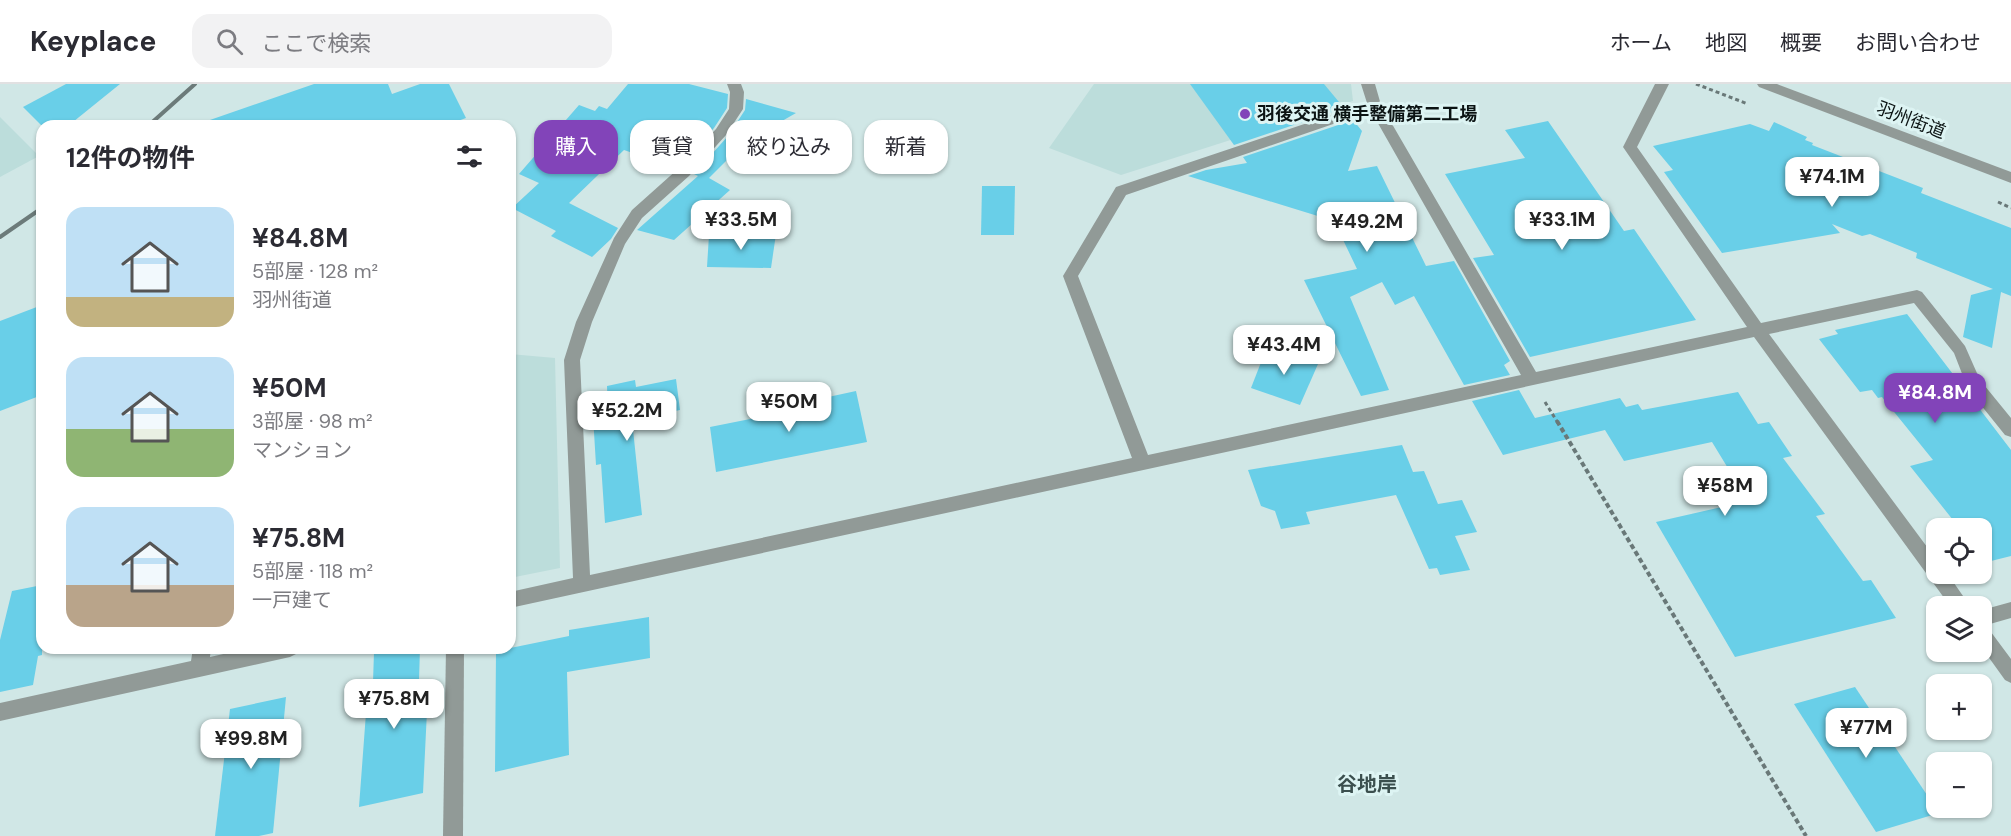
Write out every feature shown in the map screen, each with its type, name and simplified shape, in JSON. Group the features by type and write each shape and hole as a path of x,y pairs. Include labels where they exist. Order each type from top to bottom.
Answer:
{"street":[{"path":"582,585 572,360 584,322 619,242 637,214 699,156 721,132 736,109 737,92 734,84"},
{"path":"1368,84 1374,105 1532,380"},
{"path":"1662,84 1630,147 1758,331 1954,596"},
{"name":"羽州街道","path":"1764,84 2011,178"},
{"path":"1142,462 1070,276 1121,191 1374,105"},
{"path":"516,599 1917,296 1960,350 1974,384 2011,430"},
{"path":"1992,615 2011,610"},
{"path":"1992,648 2011,674"},
{"path":"199,668 201,654"},
{"path":"0,712 263,654"},
{"path":"453,836 455,654"}],"path":[{"path":"1532,380 1806,836"}],"shaded area":[{"path":"1094,84 1351,84 1353,101 1121,175 1049,148"},
{"path":"0,117 36,153 36,158 0,177"},
{"path":"516,355 555,358 560,568 516,577"}],"building":[{"path":"66,84 120,84 75,120 36,120 23,107"},
{"path":"314,84 388,84 392,94 420,84 449,84 466,118 460,120 210,120"},
{"path":"628,84 689,84 728,94 727,108 714,128 714,120 630,120 630,152 624,150 618,156 618,120 566,120 579,105 595,111 599,106 607,109"},
{"name":"羽後交通 横手整備第二工場","path":"1190,84 1324,84 1344,108 1234,145"},
{"path":"746,99 796,113 784,120 738,120 745,110"},
{"path":"1353,120 1362,131 1348,171 1377,166 1426,266 1454,261 1510,361 1504,365 1510,375 1464,385 1414,296 1395,305 1382,282 1350,297 1389,390 1361,396 1304,280 1357,269 1334,221 1188,176 1206,170 1247,163 1243,157"},
{"path":"1548,121 1624,231 1634,229 1696,320 1530,357 1473,258 1494,255 1445,174 1525,158 1505,130"},
{"path":"1774,122 1807,137 1805,140 1813,143 1812,145 1923,188 1921,193 2011,228 2011,296 2001,292 1992,348 1963,337 1971,295 1993,289 1916,258 1917,253 1870,234 1862,236 1832,224 1840,233 1722,253 1664,172 1673,170 1653,146 1750,124 1769,131"},
{"path":"726,138 726,161 714,173 714,152"},
{"path":"534,157 534,174 599,174 569,203 618,228 611,239 592,257 551,236 556,231 516,210 516,204 539,183 519,174"},
{"path":"694,174 713,174 709,178 730,190 674,240 637,230 698,176"},
{"path":"982,186 1015,186 1014,235 981,235"},
{"path":"776,234 771,268 707,267 709,235"},
{"path":"36,307 36,397 0,411 0,321"},
{"path":"1907,314 2011,450 2011,556 1992,561 1992,518 1951,518 1910,466 1933,460 1882,397 1878,398 1872,390 1860,392 1819,339 1838,334 1835,330"},
{"path":"1267,347 1318,364 1300,405 1251,388"},
{"path":"676,379 680,410 632,420 642,515 605,523 601,464 596,465 593,416 608,413 607,386 635,380 636,387"},
{"path":"1519,390 1535,418 1620,398 1626,407 1638,404 1642,410 1738,392 1758,424 1769,422 1792,456 1783,458 1825,514 1816,516 1863,581 1871,580 1896,618 1735,657 1656,522 1748,501 1712,442 1624,461 1605,430 1503,455 1472,401"},
{"path":"856,391 867,442 716,472 710,427 820,405 819,399"},
{"path":"1402,445 1413,472 1424,471 1438,504 1462,500 1477,532 1455,536 1470,570 1440,575 1437,568 1429,569 1396,495 1306,512 1310,524 1281,529 1275,511 1261,506 1248,470"},
{"path":"36,586 36,654 42,655 38,656 33,685 0,692 0,640 12,591"},
{"path":"649,617 650,658 567,672 569,755 495,772 496,654 516,654 516,647 569,636 569,630"},
{"path":"374,654 420,654 418,713 427,711 423,793 359,807 366,713 372,712"},
{"path":"1855,687 1926,794 1926,817 1876,832 1794,704"},
{"path":"286,697 273,833 259,836 215,836 230,709"}],"railway":[{"path":"155,120 195,84"},
{"path":"0,237 36,212"}],"place":[{"name":"羽後交通 横手整備第二工場","path":"1245,114"}],"district":[{"name":"谷地岸","path":"1367,784"}]}
